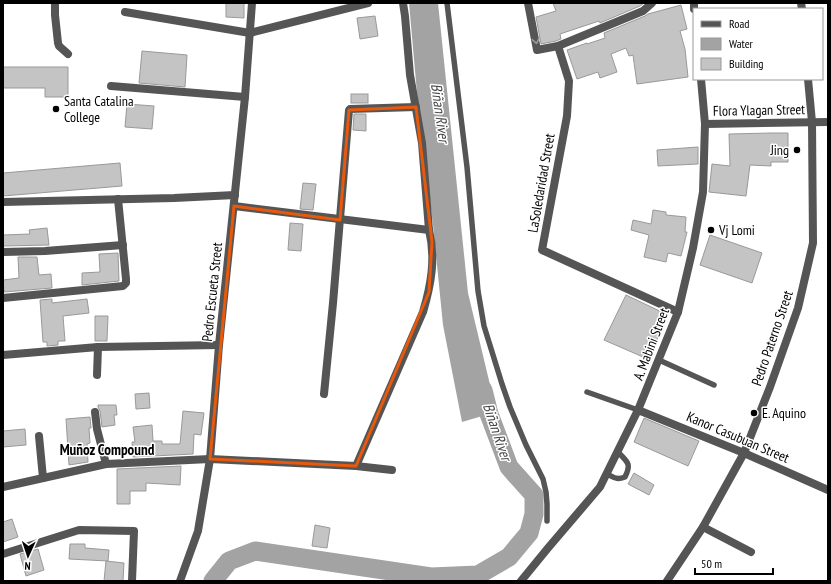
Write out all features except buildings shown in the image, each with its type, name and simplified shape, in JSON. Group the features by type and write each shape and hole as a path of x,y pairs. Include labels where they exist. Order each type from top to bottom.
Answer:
{"street":[{"path":"55,3 54,15 58,43 59,46 68,54"},
{"name":"Pedro Escueta Street","path":"180,581 198,531 210,459 252,3"},
{"path":"125,12 250,33 368,3"},
{"path":"356,466 423,312 429,292 432,273 433,247 429,230 422,143 410,75 403,3"},
{"path":"528,3 537,50 558,46 643,11 652,3"},
{"name":"LaSoledaridad Street","path":"558,46 569,81 567,116 542,250 678,312"},
{"name":"A. Mabini Street","path":"521,581 600,487 638,410 678,312 693,248 703,192 705,124 701,80"},
{"name":"Pedro Paterno Street","path":"667,581 703,527 744,453 770,387 798,308 814,243 812,122 808,80"},
{"path":"111,86 244,97"},
{"path":"324,394 349,110 416,107"},
{"name":"Flora Ylagan Street","path":"705,124 828,122"},
{"path":"3,202 235,195"},
{"path":"3,298 124,286 126,283 118,199"},
{"path":"234,206 429,230"},
{"path":"3,252 45,251 123,244"},
{"path":"3,355 98,347 220,345"},
{"path":"97,375 98,347"},
{"name":"Kanor Casubuan Street","path":"638,410 744,453 828,490"},
{"path":"95,412 97,429 106,464"},
{"path":"39,436 43,478"},
{"path":"3,487 106,464 210,459 356,466 392,470"},
{"path":"703,527 751,552"},
{"path":"3,554 79,530 134,531 132,581"}],"lane":[{"path":"447,3 467,167 478,291 484,326 510,407 542,479 546,492 547,521"},
{"path":"659,360 714,386"},
{"path":"587,392 638,410"},
{"path":"607,474 616,479 625,477 628,470 628,463 618,452"}],"highlighted area":[{"path":"416,107 432,242 429,292 356,466 210,459 234,206 340,220 349,110"}],"water":[{"path":"409,3 438,3 468,293 498,418 489,414 462,422 443,325 417,93"}],"waterway":[{"name":"Biñan River","path":"213,581 229,561 255,551 431,577 478,575 509,557 529,533 534,514 534,495 509,467 489,414 483,390"}],"place":[{"name":"Santa Catalina College","path":"56,109"},
{"name":"Jing","path":"797,150"},
{"name":"Vj Lomi","path":"711,230"},
{"name":"E. Aquino","path":"754,413"}],"district":[{"name":"Muñoz Compound","path":"107,450"}]}
